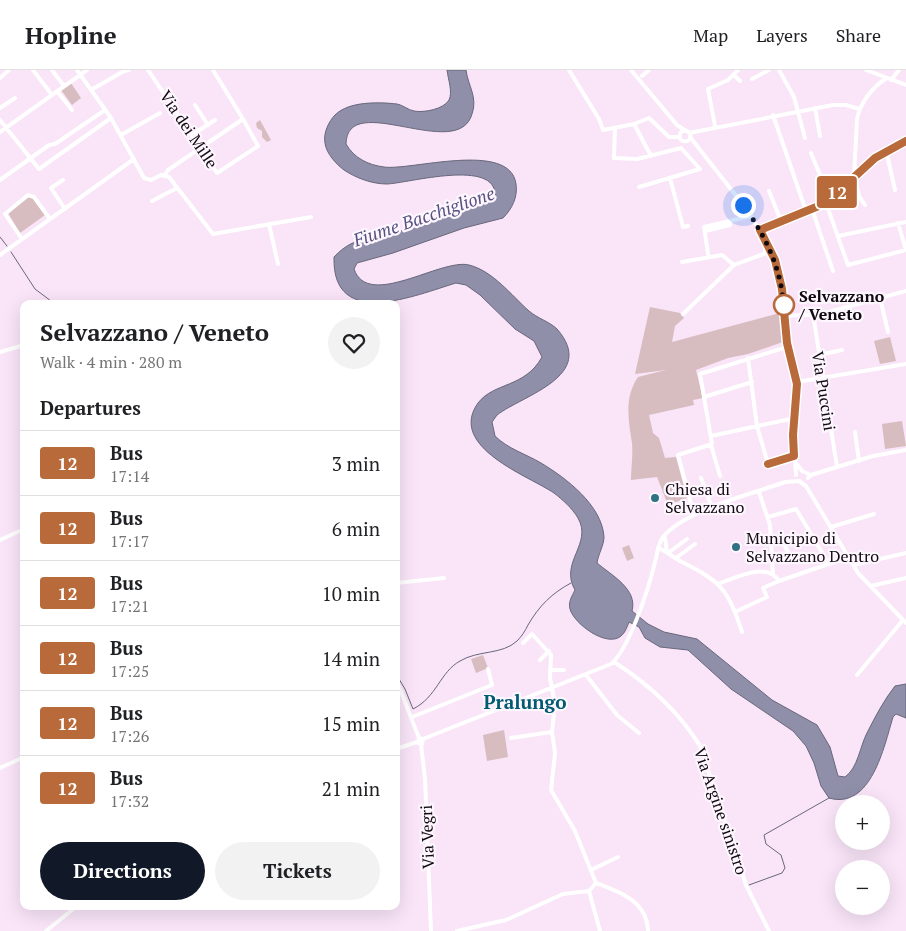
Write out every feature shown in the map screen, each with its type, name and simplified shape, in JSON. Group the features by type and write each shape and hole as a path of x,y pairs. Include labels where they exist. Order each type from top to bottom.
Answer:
{"street":[{"path":"0,78 8,70"},
{"path":"33,70 52,95"},
{"path":"52,70 64,86"},
{"path":"77,70 111,118 144,178 148,180 165,175 168,170 243,119 213,70"},
{"path":"0,132 87,70"},
{"path":"91,90 129,70"},
{"name":"Via dei Mille","path":"148,70 217,173 258,146 243,119"},
{"path":"569,70 599,119 601,128 604,130 634,124 649,118 669,137 688,134 715,126 837,104 859,110"},
{"path":"631,70 677,124 688,134 695,146 751,216 760,230 767,251 775,264 782,289 787,346 797,382 798,396 794,418 796,474 806,486 854,565 905,622 857,675"},
{"path":"642,76 649,70"},
{"path":"715,126 708,88 724,83 738,70"},
{"path":"752,79 769,70"},
{"path":"779,70 790,86 805,138"},
{"path":"866,70 906,85"},
{"path":"865,205 859,196 854,176 859,110 878,84 889,79 899,70"},
{"path":"878,74 878,84"},
{"path":"734,75 740,81"},
{"path":"58,91 72,110"},
{"path":"0,108 15,98"},
{"path":"195,105 208,125"},
{"path":"815,108 820,136"},
{"path":"0,178 105,110"},
{"path":"120,135 160,113"},
{"path":"773,115 806,211"},
{"path":"0,120 39,169 111,118"},
{"path":"192,135 215,120"},
{"path":"634,124 651,156"},
{"path":"677,124 680,135 685,142 695,146"},
{"path":"614,128 614,158 634,159 681,148 688,134"},
{"path":"760,230 826,203 862,168 886,150 906,141"},
{"path":"639,187 701,168 681,148"},
{"path":"886,150 894,190"},
{"path":"812,153 830,199"},
{"path":"0,255 134,159"},
{"path":"856,164 862,168"},
{"path":"165,175 178,188 213,234 310,217"},
{"path":"670,178 683,227 688,226"},
{"path":"63,180 51,188 65,209"},
{"path":"152,202 178,188"},
{"path":"769,191 781,221"},
{"path":"22,239 5,214 28,195 34,197 50,219"},
{"path":"826,203 848,265 906,250 898,223"},
{"path":"812,209 833,271"},
{"path":"674,218 680,216"},
{"path":"708,254 705,231 730,225 729,221 751,216"},
{"path":"838,236 906,222"},
{"path":"269,224 278,264"},
{"path":"683,314 734,265 767,251"},
{"path":"682,262 722,254 734,265"},
{"path":"785,316 813,314 906,291"},
{"path":"880,298 888,332"},
{"name":"Via Puccini","path":"813,314 837,467"},
{"path":"0,352 20,346"},
{"path":"720,476 711,445 700,376 701,372 787,346"},
{"path":"819,355 842,350"},
{"path":"748,358 758,426 768,464 794,456"},
{"path":"797,382 906,364"},
{"path":"704,397 752,382"},
{"path":"711,436 794,418"},
{"path":"855,432 859,460"},
{"path":"694,515 678,455 711,445"},
{"path":"785,482 800,481 808,476 859,460 906,450"},
{"path":"796,463 808,476"},
{"path":"400,748 552,689 615,661 627,641 665,535 694,515 785,482 802,471"},
{"path":"806,486 808,476"},
{"path":"701,478 712,508"},
{"path":"759,492 768,517 773,574"},
{"path":"768,517 796,509 829,564"},
{"path":"831,527 874,514"},
{"path":"0,538 20,530"},
{"path":"665,535 667,551"},
{"path":"667,551 687,539"},
{"path":"676,558 695,544"},
{"path":"771,544 784,544 788,552 784,558 772,558"},
{"path":"660,546 676,558 703,571 718,584 737,611 742,632"},
{"path":"854,565 906,553"},
{"path":"737,611 767,598 763,588 849,557"},
{"path":"718,584 757,570 773,574 779,581"},
{"path":"400,583 444,578"},
{"path":"871,586 906,578"},
{"path":"523,643 532,634 551,655 550,670 555,704 552,732 555,753 551,790 575,831 596,883 622,892 631,899 643,912 648,931"},
{"path":"540,660 548,651"},
{"name":"Via Argine sinistro","path":"615,661 662,700 687,727 700,746 746,885 769,931"},
{"path":"412,717 492,685 488,669"},
{"path":"550,670 564,670"},
{"path":"586,675 617,715 639,733"},
{"name":"Via Vegri","path":"400,688 420,741 425,779 431,931"},
{"path":"511,738 552,732"},
{"path":"0,768 20,758"},
{"path":"591,870 618,857"},
{"path":"457,931 506,920 563,894 589,891 596,883"},
{"path":"589,891 600,931"},
{"path":"46,931 72,910"}],"shaded area":[{"path":"71,83 81,98 72,105 61,90"},
{"path":"260,120 271,140 267,142 262,137 262,131 257,128 256,123"},
{"path":"29,197 32,197 45,215 20,233 8,213"},
{"path":"650,307 680,313 684,318 675,326 672,342 780,313 783,342 748,354 728,358 696,370 703,398 693,400 694,405 649,415 653,433 659,438 665,458 676,457 687,498 668,505 657,477 631,480 632,448 628,406 631,391 638,377 666,370 635,374"},
{"path":"890,337 896,361 880,364 874,341"},
{"path":"902,421 906,446 885,449 882,424"},
{"path":"629,545 634,558 627,561 622,548"},
{"path":"483,655 488,668 476,673 471,659"},
{"path":"504,730 508,757 487,761 483,735"}],"water":[{"path":"447,70 466,70 474,108 463,127 447,132 426,131 383,123 364,123 351,129 346,144 362,160 372,165 384,167 458,160 478,160 497,163 510,171 516,184 514,202 509,211 503,218 464,228 393,253 357,263 354,269 362,280 374,285 406,280 441,268 469,265 486,272 529,311 557,329 567,345 569,359 563,372 552,382 497,415 492,422 495,436 561,476 590,503 602,525 604,537 597,563 627,589 633,603 632,611 648,624 664,632 697,639 772,700 817,725 830,747 838,776 845,777 853,768 867,733 891,691 895,686 906,684 906,718 896,714 893,717 880,759 865,786 855,795 835,795 835,798 829,798 821,786 814,763 806,746 793,731 731,689 688,650 660,647 645,638 639,627 629,622 621,636 615,639 600,637 584,627 573,615 570,604 575,590 571,580 571,571 582,536 582,527 578,518 567,504 554,493 511,469 482,446 473,433 471,419 478,403 485,396 518,380 535,367 542,357 534,341 515,329 480,295 466,285 456,283 399,300 359,300 347,294 337,280 334,257 350,244 405,230 457,210 481,205 495,196 492,185 482,178 468,175 431,177 387,184 370,182 344,170 327,151 326,131 335,115 341,110 356,105 390,103 412,110 428,111 443,106 450,97"}],"waterway":[{"path":"0,237 7,246"},
{"path":"11,252 35,289 50,300"},
{"path":"400,681 413,709 428,698 448,671 460,661 474,655 497,651 517,641 541,606 558,591 571,583"},
{"path":"749,885 782,873 785,868 781,855 766,844 764,835 829,798"}],"bus line":[{"name":"12","path":"768,464 794,456 794,418 798,391 787,343 784,298 779,276 775,260 760,230 826,203 862,168 886,150 906,141"}],"place":[{"name":"Selvazzano / Veneto","path":"784,305"},
{"name":"Chiesa di Selvazzano","path":"655,498"},
{"name":"Municipio di Selvazzano Dentro","path":"736,547"}],"district":[{"name":"Pralungo","path":"525,702"}],"route":[{"path":"743,205 771,250 784,298 784,310 784,305"}],"water label":[{"name":"Fiume Bacchiglione","path":"424,217"}]}
